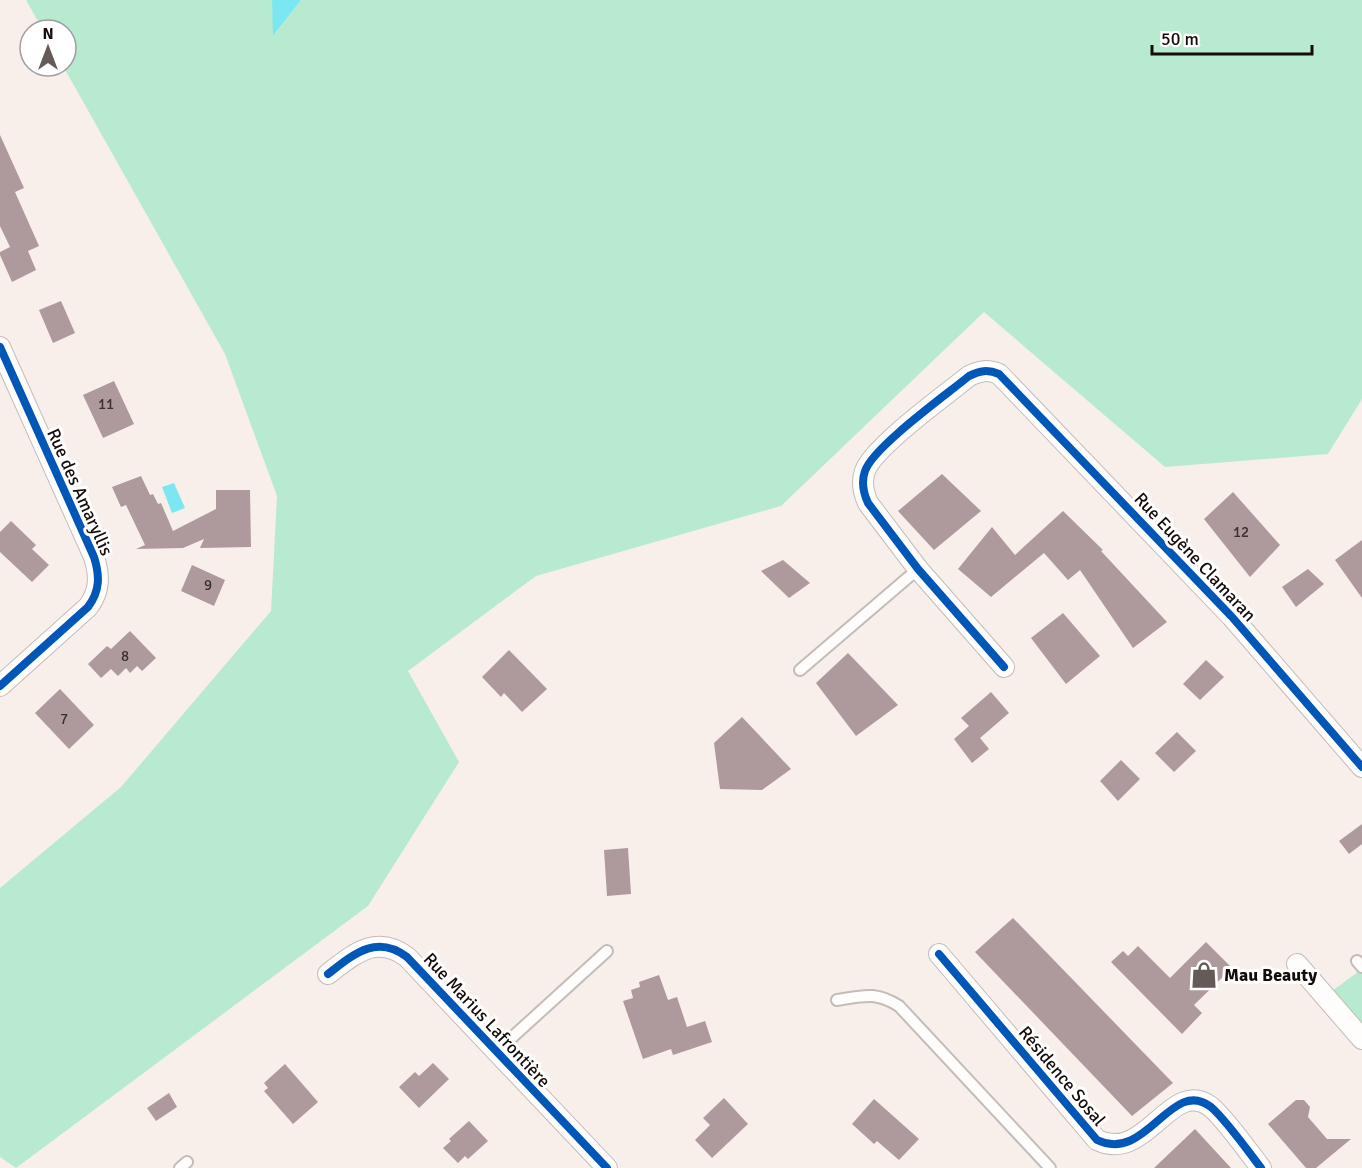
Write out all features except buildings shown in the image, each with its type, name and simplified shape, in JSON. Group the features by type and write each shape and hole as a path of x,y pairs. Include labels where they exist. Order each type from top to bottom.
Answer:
{"street":[{"name":"Rue des Amaryllis","path":"0,347 94,557 98,580 94,598 88,607 0,686"},
{"name":"Rue Eugène Clamaran","path":"918,569 868,503 863,493 865,470 880,449 969,376 990,370 999,374 1232,617 1362,767"},
{"path":"918,569 1004,667"},
{"name":"Rue Marius Lafrontière","path":"328,974 362,950 382,947 397,950 407,957 607,1168"},
{"name":"Résidence Sosal","path":"939,954 1097,1140 1110,1145 1131,1142 1179,1104 1197,1101 1212,1108 1261,1168"},
{"path":"1297,964 1362,1040"}],"lane":[{"path":"800,670 918,569"},
{"path":"496,1052 607,951"},
{"path":"837,1000 871,995 885,997 899,1006 1050,1168"}],"green space":[{"path":"26,0 269,0 272,1 274,35 301,0 1362,0 1362,399 1328,454 1165,467 984,312 781,506 536,576 408,671 459,762 368,906 16,1168 0,1157 0,888 121,787 271,611 277,496 225,354 70,78 78,78 78,18 36,18"},
{"path":"1362,969 1362,1028 1332,991"}],"water":[{"path":"269,0 301,0 273,36 272,1"},
{"path":"174,483 185,508 172,513 162,487"}],"cycle path":[{"path":"0,347 94,557 98,577 97,589 88,607 0,686"},
{"path":"1004,667 918,569 868,503 863,487 865,471 871,461 895,435 969,376 984,371 999,374 1232,617 1362,767"},
{"path":"328,974 356,954 375,947 396,950 407,957 607,1168"},
{"path":"939,954 1097,1140 1115,1144 1130,1141 1183,1102 1197,1101 1211,1107 1217,1113 1261,1168"}],"place":[{"name":"Mau Beauty","path":"1204,975"}]}
